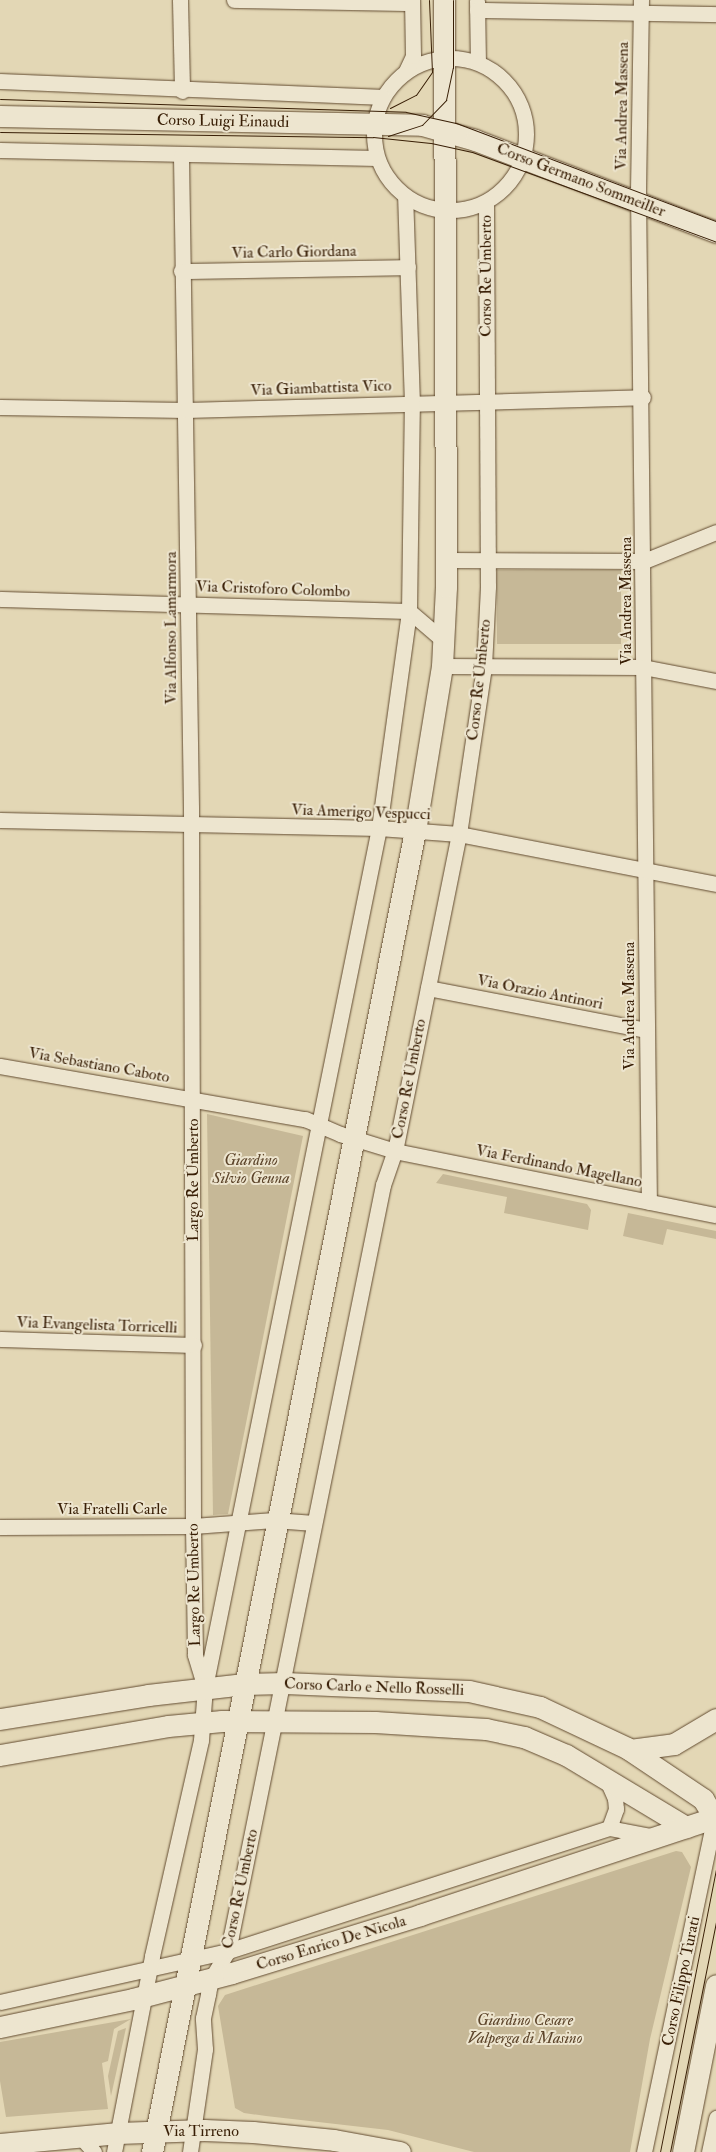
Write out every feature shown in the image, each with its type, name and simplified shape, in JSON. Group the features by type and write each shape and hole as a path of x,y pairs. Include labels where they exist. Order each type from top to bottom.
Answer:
{"main road":[{"path":"152,2152 183,1986 415,831 442,666 446,560 447,210 444,0"},
{"name":"Corso Luigi Einaudi","path":"0,116 422,125 446,130"},
{"name":"Corso Germano Sommeiller","path":"446,130 716,232"},
{"name":"Corso Carlo e Nello Rosselli","path":"0,1719 205,1687 244,1684 284,1683 431,1688 499,1696 540,1707 630,1750 703,1799 716,1814"},
{"path":"630,1750 674,1744 716,1719"},
{"path":"0,1755 204,1722 275,1720 486,1729 524,1737 606,1777 686,1827 716,1814"},
{"name":"Corso Enrico De Nicola","path":"0,2027 145,1996 211,1979 420,1915 686,1827"},
{"path":"683,2152 712,2024 716,1985"},
{"name":"Via Tirreno","path":"0,2144 116,2143 156,2131 194,2130 271,2133 400,2152"}],"street":[{"path":"180,0 182,91"},
{"path":"234,0 412,1"},
{"name":"Corso Re Umberto","path":"406,71 426,61 445,57 478,62 498,74 514,91 524,112 526,137 522,158 513,177 486,202 447,210 425,206 405,196 388,179 377,158 374,124 383,97 406,71 413,56 412,1"},
{"path":"478,62 477,5 641,5 716,14"},
{"name":"Via Andrea Massena","path":"641,5 639,203 643,397 643,667 647,871 646,1030 650,1202"},
{"name":"Corso Luigi Einaudi","path":"0,81 182,91 383,97"},
{"path":"0,150 181,156 377,158"},
{"name":"Via Alfonso Lamarmora","path":"181,156 181,271 186,410 191,824 192,1099"},
{"path":"321,1125 379,828 409,611 412,404 405,196"},
{"name":"Corso Re Umberto","path":"395,1151 459,834 484,666 489,562 486,401 486,202"},
{"name":"Via Carlo Giordana","path":"181,271 408,267"},
{"name":"Via Giambattista Vico","path":"0,407 186,410 643,397"},
{"path":"446,560 489,562 644,561 716,532"},
{"name":"Via Cristoforo Colombo","path":"0,599 409,611"},
{"path":"409,611 444,641"},
{"path":"442,666 643,667 716,680"},
{"name":"Via Amerigo Vespucci","path":"0,820 379,828 459,834 716,884"},
{"name":"Via Orazio Antinori","path":"428,988 646,1030"},
{"name":"Via Sebastiano Caboto","path":"0,1066 192,1099"},
{"name":"Largo Re Umberto","path":"205,1687 195,1655 192,1099 305,1119 395,1151"},
{"name":"Largo Re Umberto","path":"205,1687 310,1164 321,1125"},
{"path":"284,1683 314,1523 385,1179 395,1151"},
{"name":"Via Ferdinando Magellano","path":"395,1151 716,1215"},
{"name":"Via Evangelista Torricelli","path":"0,1339 194,1345"},
{"name":"Via Fratelli Carle","path":"0,1527 193,1526 276,1520 314,1523"},
{"name":"Corso Re Umberto","path":"190,2152 205,2049 204,2018 211,1979 228,1951 284,1683"},
{"path":"116,2143 150,1970 204,1722 205,1687"},
{"path":"606,1777 615,1798 616,1809 609,1828"},
{"name":"Corso Filippo Turati","path":"644,2152 716,1814"},
{"name":"Corso Enrico De Nicola","path":"0,2002 150,1970 228,1951 609,1828 656,1837"},
{"path":"710,2152 716,2118"}],"green space":[{"path":"497,570 621,570 621,644 497,644"},
{"name":"Giardino Silvio Geuna","path":"207,1114 303,1136 228,1514 213,1515"},
{"path":"443,1174 587,1204 591,1210 588,1230 504,1213 507,1197 436,1183"},
{"path":"628,1213 716,1231 716,1239 667,1229 663,1245 623,1236"},
{"name":"Giardino Cesare Valperga di Masino","path":"676,1851 682,1852 691,1867 650,2039 630,2152 474,2152 388,2130 244,2113 235,2108 218,2006 225,1995"},
{"path":"131,2019 114,2029 108,2061 102,2063 108,2109 6,2117 0,2081 0,2042"},
{"path":"126,2028 111,2096 108,2076 118,2031"}],"tram line":[{"path":"390,108 416,95 432,72 429,0"},
{"path":"388,136 422,125 446,100 453,68 453,0"},
{"path":"0,99 406,112 456,123 716,221"},
{"path":"0,132 373,137 431,143 472,152 716,242"},
{"path":"660,2152 716,1870"},
{"path":"670,2152 716,1921"}]}
